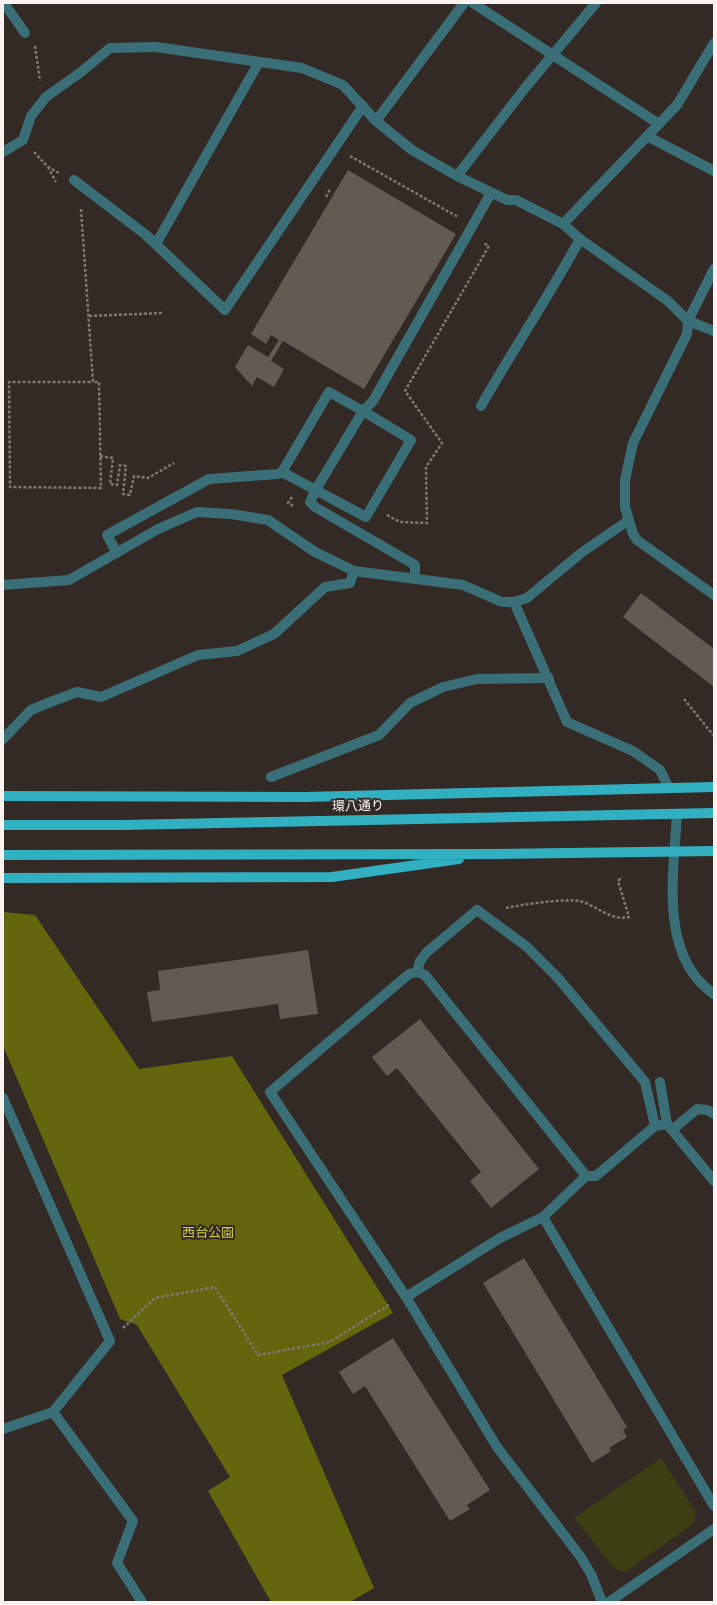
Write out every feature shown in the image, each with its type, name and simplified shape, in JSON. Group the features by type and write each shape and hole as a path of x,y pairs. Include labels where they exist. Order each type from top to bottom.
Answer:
{"main road":[{"path":"3,796 305,797 714,787"},
{"name":"環八通り","path":"3,825 130,825 714,813"},
{"path":"3,854 494,854 714,851"},
{"path":"3,878 332,877 494,854"}],"street":[{"path":"4,3 25,33"},
{"path":"376,121 464,3"},
{"path":"473,3 659,124"},
{"path":"457,176 596,3"},
{"path":"563,224 677,105 714,43"},
{"path":"3,152 23,140 31,116 46,97 81,72 110,48 156,47 302,68 343,85 376,121 412,150 457,176 491,193 506,200 516,200 563,224 580,239 668,301 688,321 714,331"},
{"path":"156,244 259,62"},
{"path":"74,180 156,244 225,310 363,106"},
{"path":"647,136 714,171"},
{"path":"415,579 415,565 315,507 310,502 315,491 363,411 374,401 491,193"},
{"path":"481,406 526,329 551,291 580,239"},
{"path":"714,269 688,321 687,334 633,443 625,480 625,507 633,534 637,540 714,595"},
{"path":"117,552 107,535 209,479 278,474 282,472 328,392 411,440 366,516 315,491 282,472"},
{"path":"3,585 69,580 158,529 197,512 231,514 268,520 315,552 354,571 463,585 502,602 514,602 527,598 581,553 629,520"},
{"path":"3,739 31,710 53,701 77,692 101,697 198,655 237,651 274,634 325,587 350,583 354,571"},
{"path":"514,602 568,722 633,751 660,770 669,788"},
{"path":"271,777 379,735 410,703 443,687 477,679 549,678"},
{"path":"677,814 672,899 676,931 680,947 691,970 714,994"},
{"path":"417,972 420,960 427,952 477,910 526,946 558,978 645,1082 656,1126"},
{"path":"586,1176 425,975 417,972 409,974 270,1092 406,1297 497,1447 591,1574 602,1602"},
{"path":"660,1082 669,1127 714,1181"},
{"path":"3,1098 110,1341 53,1412 3,1429"},
{"path":"406,1297 500,1238 543,1217 586,1176 596,1176 656,1126 669,1127 697,1109 707,1110 714,1114"},
{"path":"543,1217 714,1506"},
{"path":"53,1412 133,1521 117,1563 142,1602"},
{"path":"609,1602 714,1529"}],"path":[{"path":"25,33 37,48 40,82"},
{"path":"23,140 48,167 57,184"},
{"path":"346,161 350,155 462,220"},
{"path":"48,167 57,172"},
{"path":"326,197 333,185"},
{"path":"77,205 82,210 93,382"},
{"path":"381,512 400,522 427,523 426,467 442,443 405,391 489,246 476,239"},
{"path":"89,316 162,312"},
{"path":"9,382 93,382 99,382 101,488 10,488 9,382"},
{"path":"100,456 114,458 110,484 117,485 120,465 126,466 122,494 130,495 134,476 148,478 174,464"},
{"path":"684,699 714,736"},
{"path":"488,918 492,912 526,903 582,901 610,916 629,918 618,881 622,877"},
{"path":"110,1341 155,1298 215,1287 258,1355 330,1342 391,1304"}],"shaded area":[{"path":"661,1458 696,1512 693,1524 625,1572 616,1570 574,1518"}],"green space":[{"name":"西台公園","path":"3,912 35,915 139,1069 232,1056 393,1313 282,1375 374,1588 350,1602 271,1602 208,1491 230,1477 137,1325 120,1319 3,1046"}],"building":[{"path":"348,170 456,234 364,389 283,341 271,361 284,369 274,387 257,377 252,386 235,367 248,345 268,357 279,340 271,335 266,344 251,334"},
{"path":"641,593 714,649 714,687 623,617"},
{"path":"308,950 318,1014 280,1019 278,1004 152,1022 147,992 160,990 158,971"},
{"path":"420,1019 539,1169 491,1208 470,1181 481,1172 397,1068 387,1076 372,1057"},
{"path":"524,1258 627,1427 623,1430 627,1437 609,1448 611,1451 592,1463 483,1283"},
{"path":"393,1338 490,1490 467,1505 470,1509 450,1521 365,1386 353,1394 339,1372"}]}
